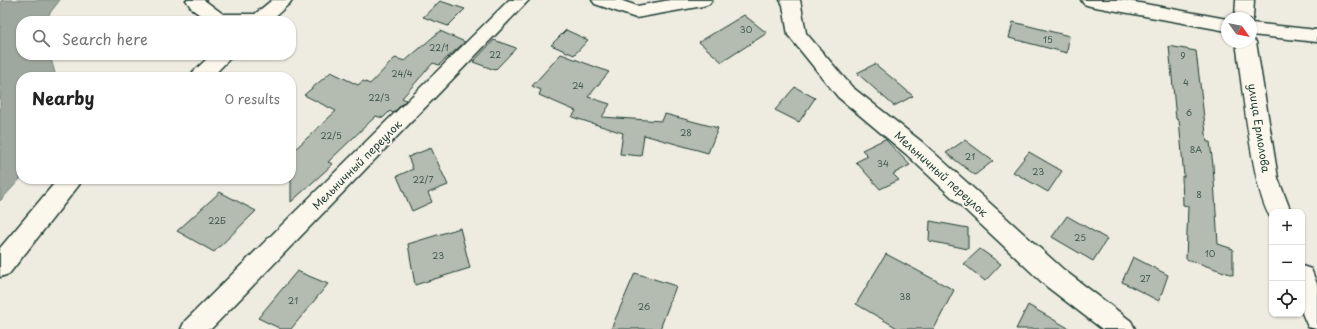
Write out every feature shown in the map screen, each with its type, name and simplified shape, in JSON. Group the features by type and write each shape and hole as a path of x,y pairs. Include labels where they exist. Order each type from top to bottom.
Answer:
{"street":[{"path":"195,0 198,5 213,16"},
{"path":"263,16 283,0"},
{"name":"Мельничный переулок","path":"194,329 520,0"},
{"path":"601,0 636,12 703,0"},
{"name":"Мельничный переулок","path":"789,0 792,2 797,36 845,92 914,148 1055,278 1122,329"},
{"path":"1090,0 1221,24"},
{"path":"1244,12 1245,0"},
{"path":"1257,30 1317,36"},
{"name":"улица Ермолова","path":"1247,48 1267,178 1278,209"},
{"path":"205,72 218,60"},
{"path":"0,266 67,184"},
{"path":"1303,281 1317,319"}],"shaded area":[{"path":"2,0 60,0 49,16 16,16 16,60 51,60 55,72 16,72 16,183 0,201 0,2"}],"building":[{"path":"440,1 465,9 448,26 423,17"},
{"path":"744,15 767,33 722,62 699,42"},
{"path":"1013,22 1069,36 1067,53 1009,38"},
{"path":"566,30 588,40 574,55 551,45"},
{"path":"440,31 465,42 439,65 433,63 402,98 406,100 393,113 390,111 383,118 376,116 328,162 333,164 291,202 291,184 296,184 296,148 336,111 304,95 331,72 358,85 363,81 370,84 395,58 405,61"},
{"path":"494,40 516,48 495,70 473,62"},
{"path":"1169,46 1196,51 1207,142 1210,142 1213,165 1218,244 1233,249 1233,275 1186,259 1188,206 1183,205 1182,176 1184,177 1179,120 1176,119"},
{"path":"561,54 609,72 588,97 610,104 602,117 662,121 665,114 718,128 708,153 644,135 641,156 620,154 623,133 572,117 576,111 539,95 541,90 532,86"},
{"path":"875,64 913,96 894,106 857,73"},
{"path":"795,87 815,98 799,122 775,110"},
{"path":"885,139 910,165 893,174 899,180 880,189 856,162 868,156 862,150"},
{"path":"965,140 993,161 975,175 946,153"},
{"path":"431,148 448,185 428,193 432,202 412,211 397,176 413,169 408,157"},
{"path":"1029,152 1062,171 1048,192 1013,172"},
{"path":"220,192 256,211 214,252 177,231"},
{"path":"1067,216 1107,239 1093,261 1052,237"},
{"path":"930,221 968,228 968,249 929,241"},
{"path":"460,228 470,268 415,285 408,244"},
{"path":"980,249 1001,264 985,281 964,264"},
{"path":"886,254 954,290 934,329 899,329 856,304"},
{"path":"1133,257 1168,275 1159,301 1122,282"},
{"path":"297,271 328,284 291,329 281,329 258,318"},
{"path":"635,273 676,286 660,329 611,329"},
{"path":"1028,305 1070,329 1016,329"}]}
